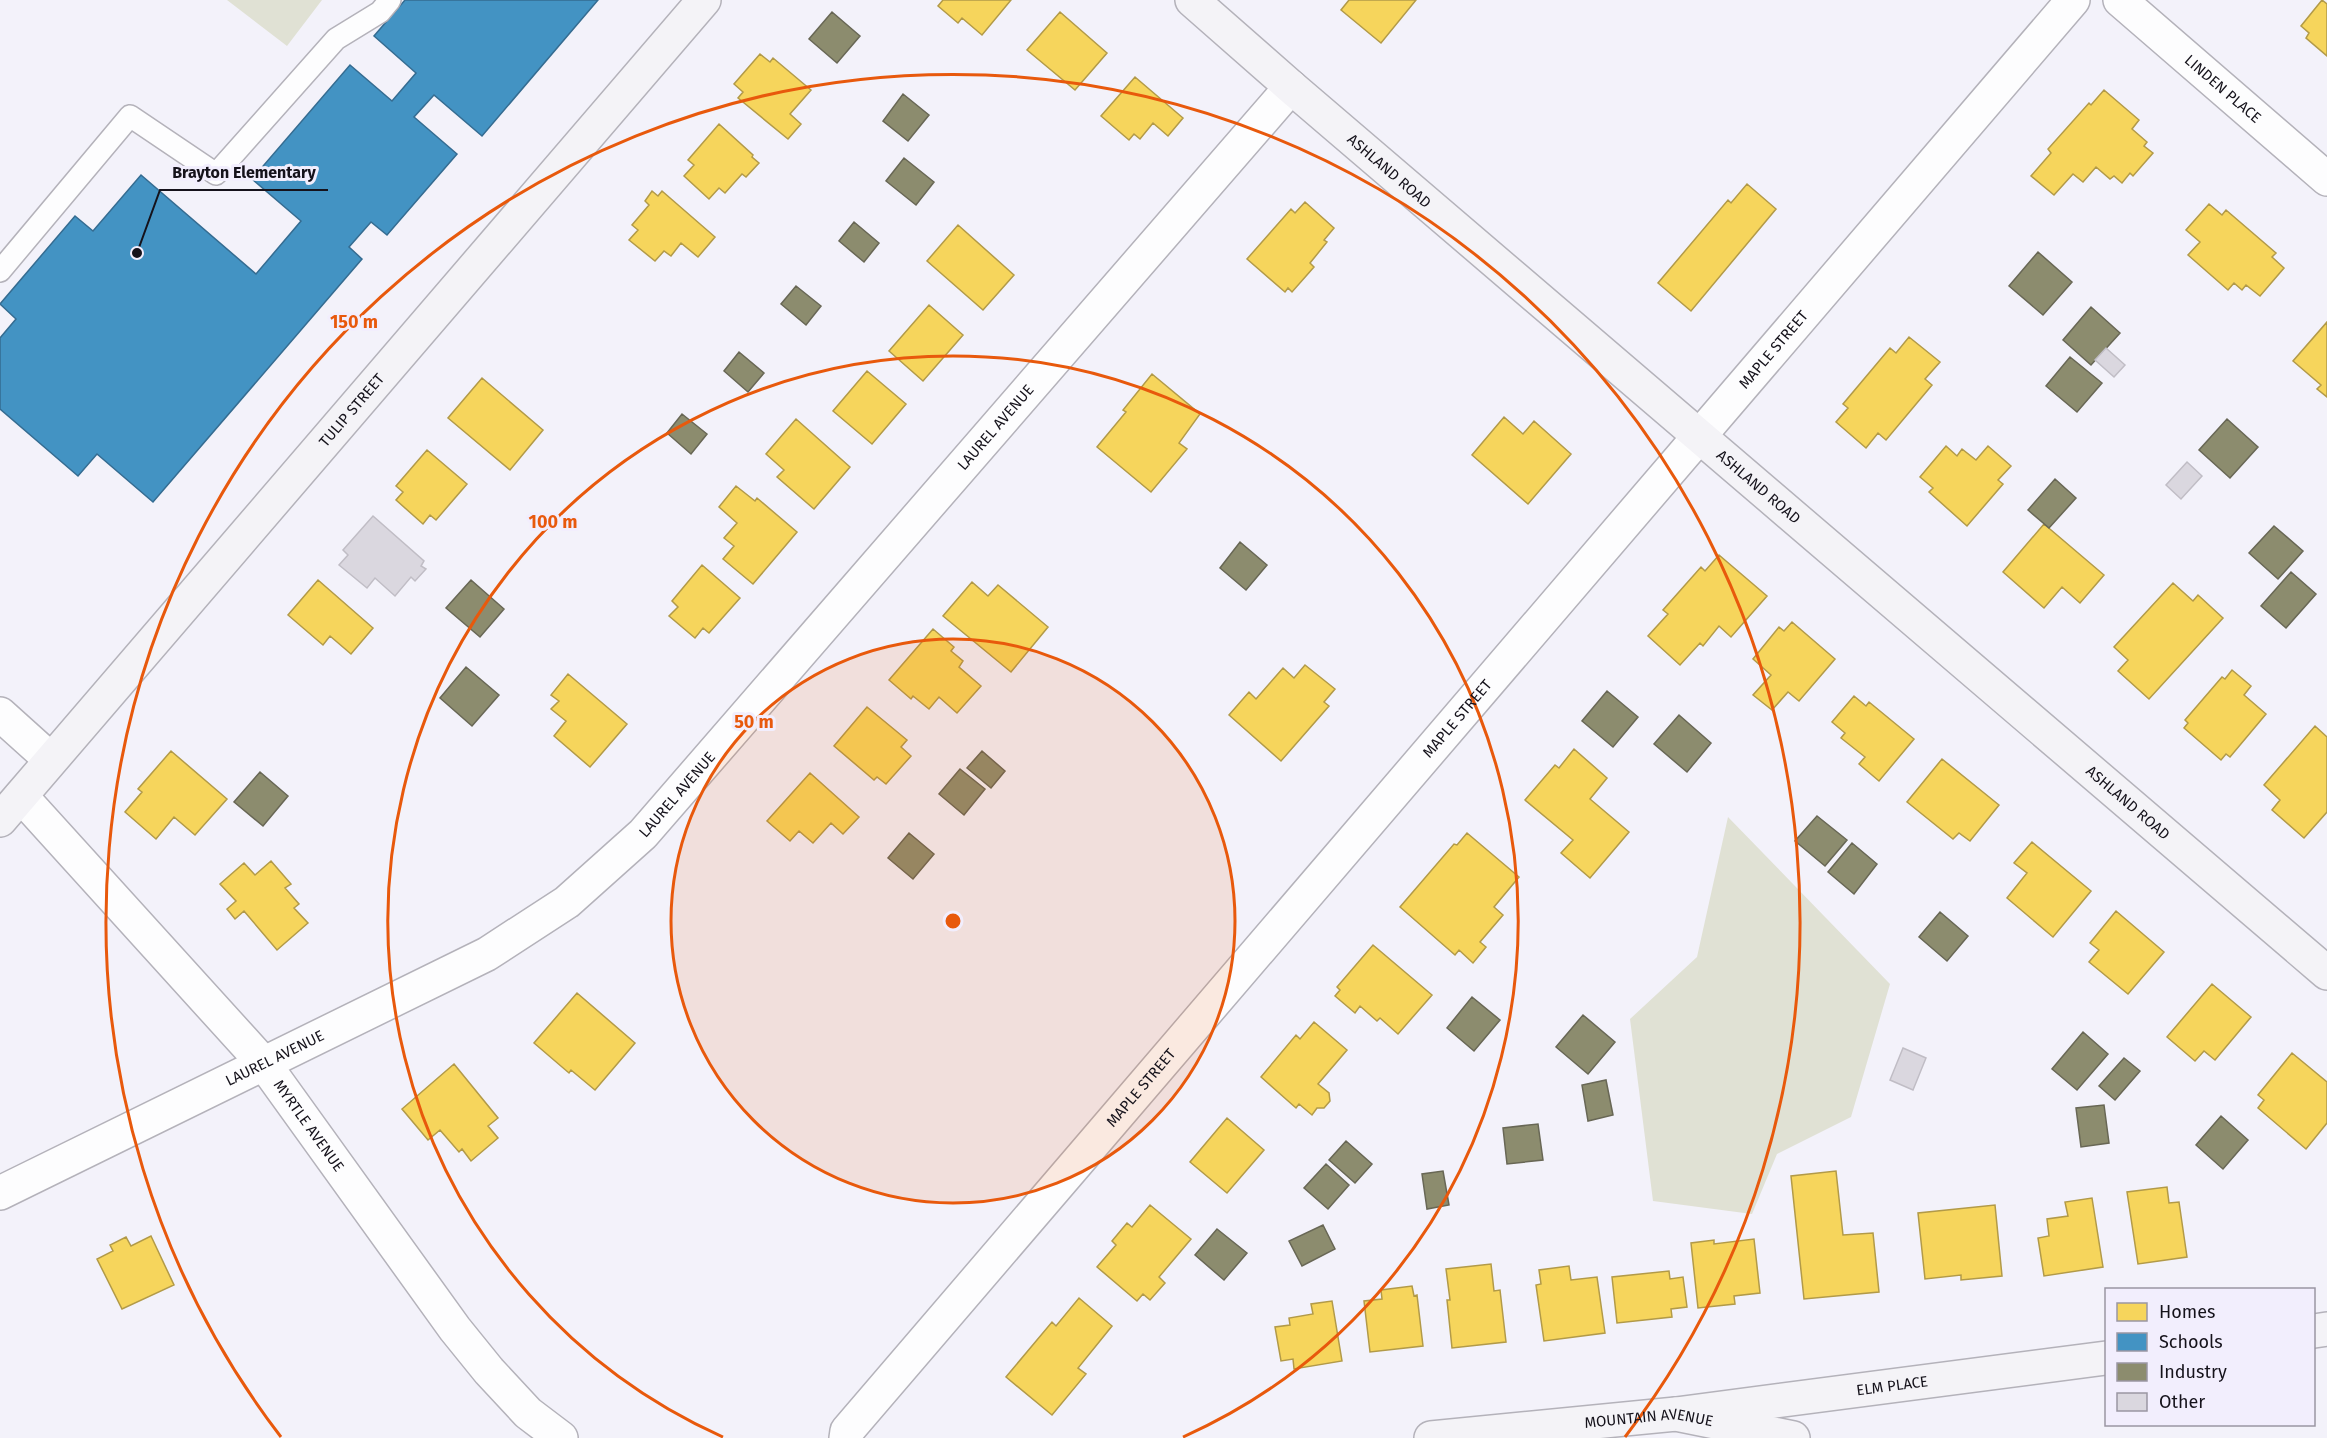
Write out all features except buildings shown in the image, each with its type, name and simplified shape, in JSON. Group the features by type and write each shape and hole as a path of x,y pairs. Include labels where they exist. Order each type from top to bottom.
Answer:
{"street":[{"name":"TULIP STREET","path":"0,820 704,0"},
{"name":"ASHLAND ROAD","path":"1192,0 2327,973"},
{"name":"MAPLE STREET","path":"846,1438 847,1431 854,1422 2073,0"},
{"name":"LINDEN PLACE","path":"2120,0 2327,179"},
{"name":"LAUREL AVENUE","path":"0,1193 487,954 567,902 643,834 1291,87"},
{"path":"0,714 50,759"},
{"name":"MYRTLE AVENUE","path":"21,796 264,1065 455,1329 489,1371 528,1413 561,1438"},
{"name":"ELM PLACE","path":"1676,1414 2105,1358"},
{"name":"MOUNTAIN AVENUE","path":"1431,1438 1676,1414 1793,1438"}],"lane":[{"path":"0,271 130,116 216,174 336,39 380,12 390,0"}],"shaded area":[{"path":"227,0 322,0 287,46"},
{"path":"1728,817 1890,984 1851,1117 1777,1154 1752,1214 1653,1201 1630,1019 1697,957"}],"place":[{"name":"Brayton Elementary","path":"137,253"}]}
